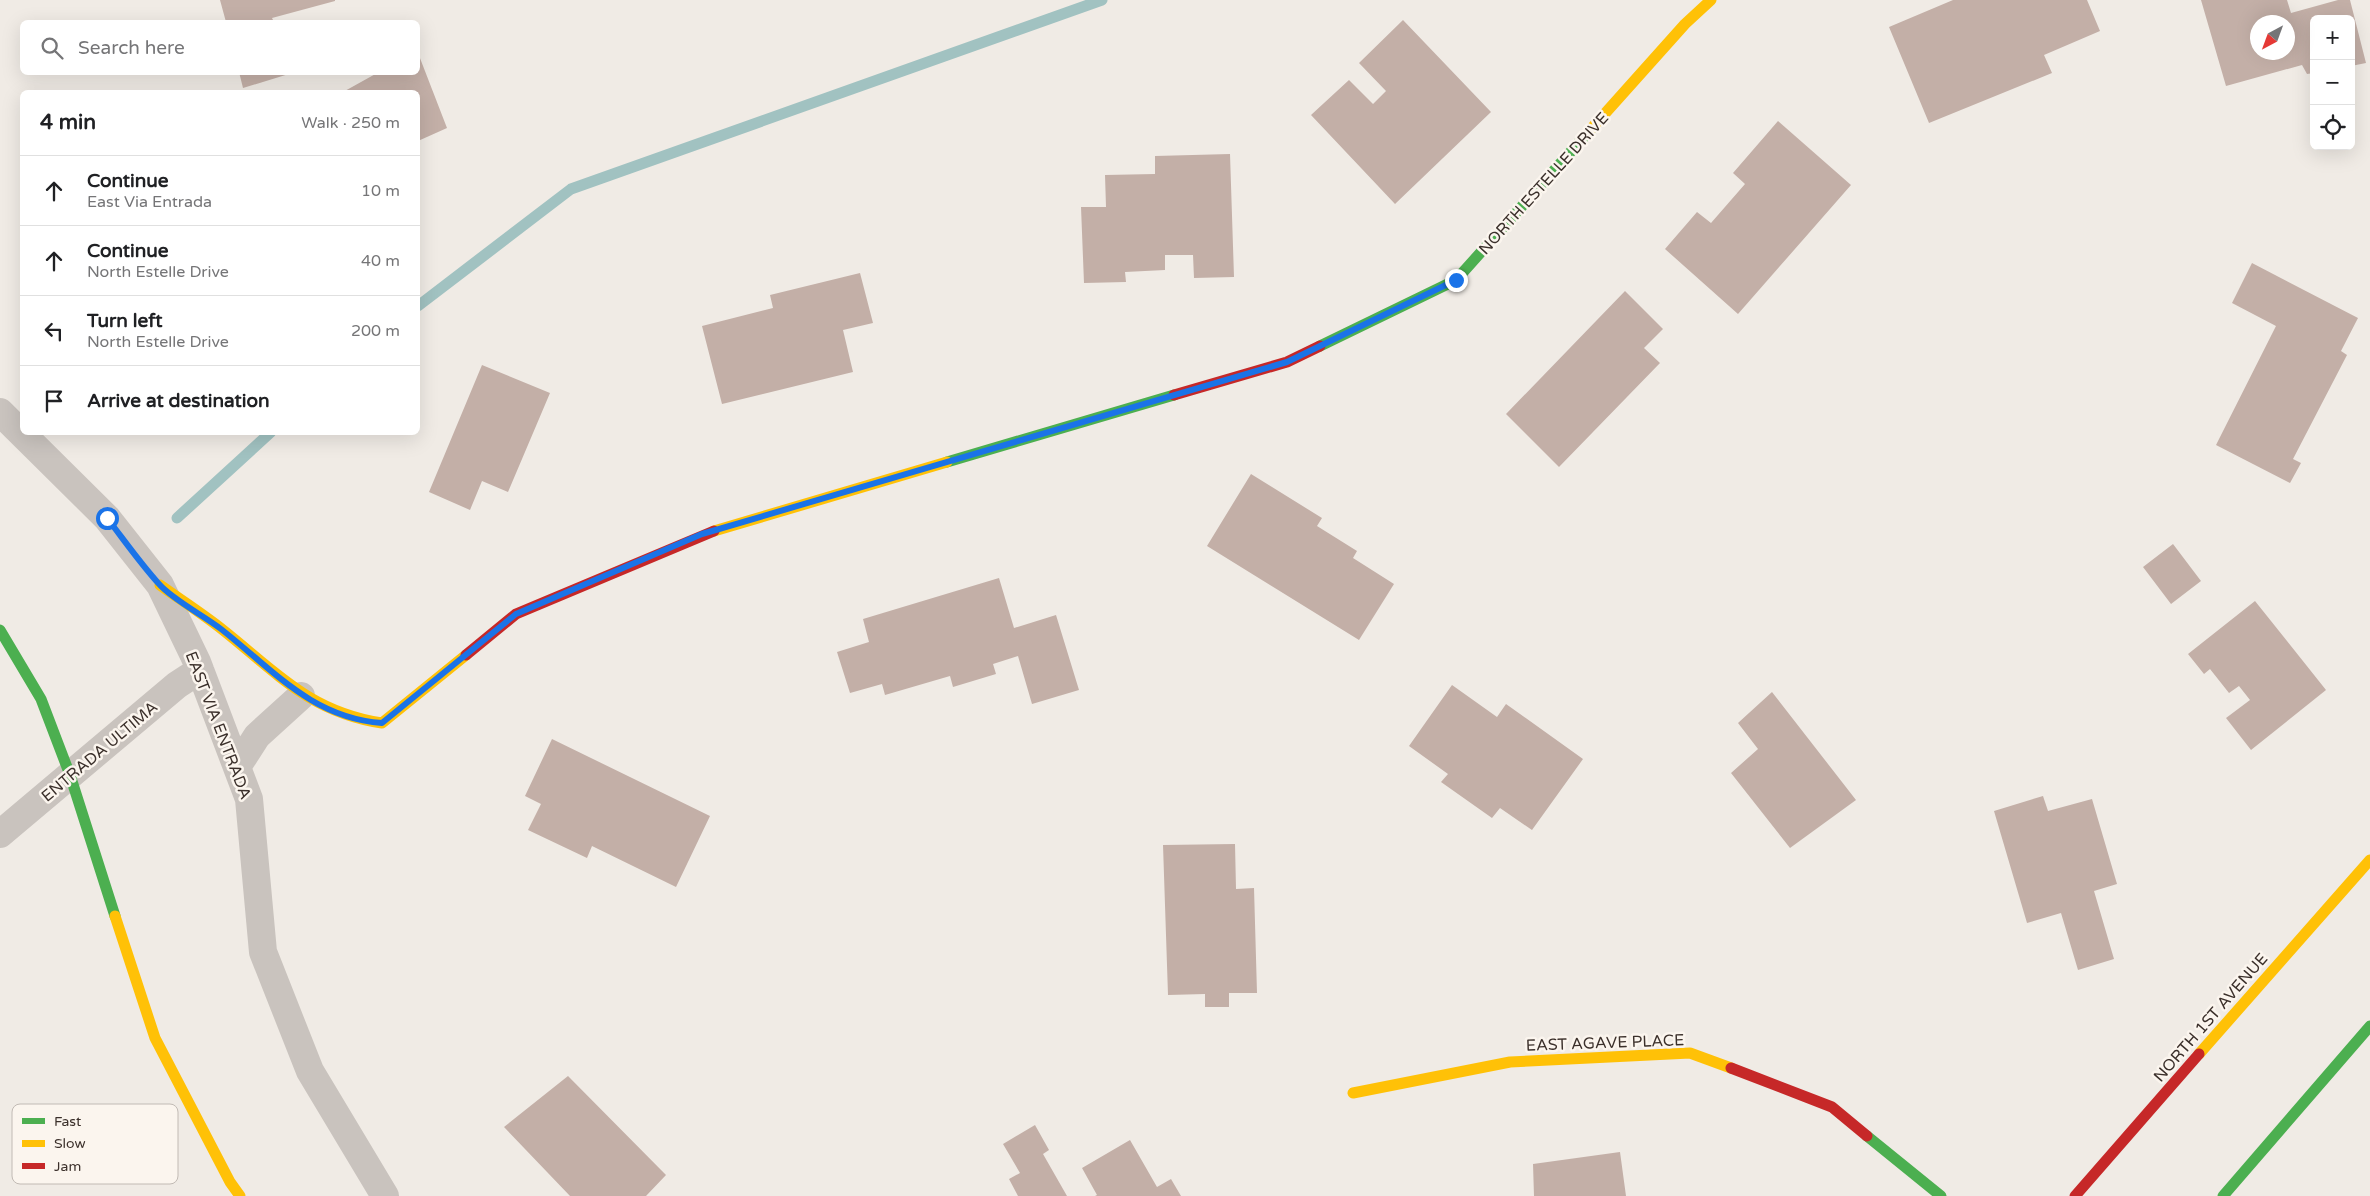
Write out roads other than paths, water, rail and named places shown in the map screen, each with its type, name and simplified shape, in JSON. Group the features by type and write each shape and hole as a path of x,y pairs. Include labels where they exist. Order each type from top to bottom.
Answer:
{"street":[{"name":"NORTH ESTELLE DRIVE","path":"160,585 220,628 301,696 361,722 382,723 516,614 702,534 1287,362 1456,280 1685,24 1711,0"},
{"name":"EAST VIA ENTRADA","path":"0,412 20,432"},
{"name":"EAST VIA ENTRADA","path":"23,435 107,518 160,585 200,670 249,799 262,952 310,1071 385,1196"},
{"path":"0,630 41,698 70,775 155,1038 230,1182 240,1196"},
{"name":"ENTRADA ULTIMA","path":"0,834 177,685 200,670"},
{"path":"238,767 257,736 301,696"},
{"name":"NORTH 1ST AVENUE","path":"2075,1196 2370,860"},
{"path":"2223,1196 2370,1026"},
{"name":"EAST AGAVE PLACE","path":"1353,1093 1510,1062 1690,1053 1832,1107 1941,1196"}],"waterway":[{"path":"420,304 571,189 1102,0"},
{"path":"177,518 268,435"}]}
